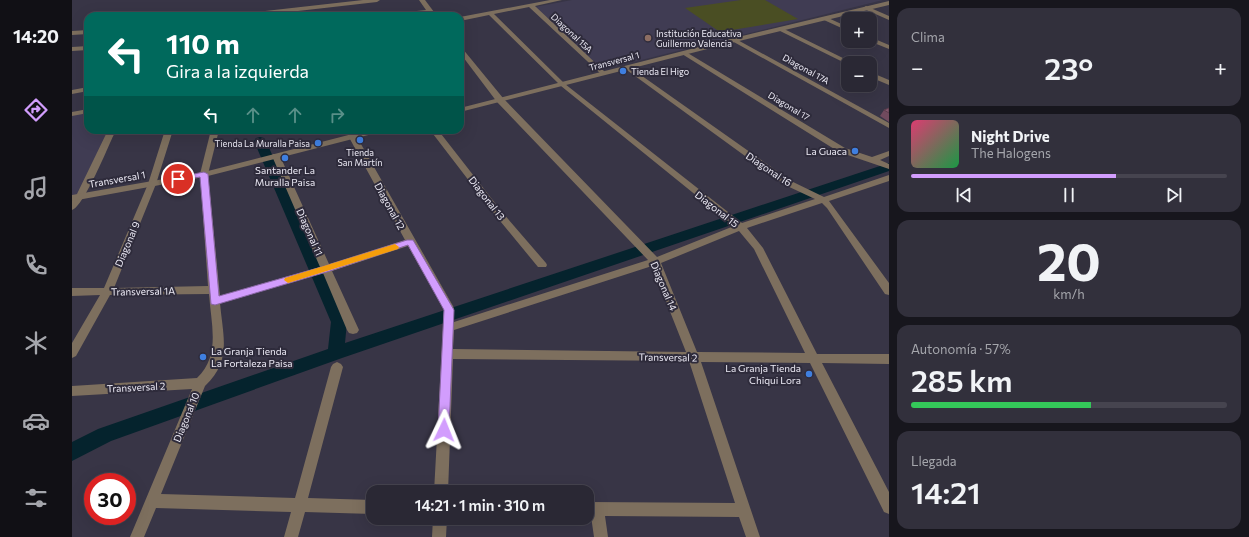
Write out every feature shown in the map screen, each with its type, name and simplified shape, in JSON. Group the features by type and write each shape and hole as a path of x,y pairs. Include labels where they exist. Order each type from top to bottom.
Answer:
{"street":[{"path":"274,12 377,0"},
{"path":"422,0 431,12"},
{"path":"464,18 559,0"},
{"name":"Transversal 1","path":"464,109 734,40 889,3"},
{"name":"Diagonal 15A","path":"530,6 603,74"},
{"path":"866,8 889,18"},
{"name":"Diagonal 15","path":"490,13 564,84 719,212 738,225 758,248 889,507"},
{"path":"826,19 841,26"},
{"path":"780,29 841,59"},
{"path":"72,33 84,32"},
{"name":"Diagonal 17A","path":"734,40 889,126"},
{"path":"877,41 889,47"},
{"path":"72,49 84,48"},
{"name":"Diagonal 17","path":"684,53 842,150 877,161 889,167"},
{"name":"Diagonal 14","path":"464,54 500,100 655,261 694,358 753,537"},
{"name":"Diagonal 16","path":"626,67 788,183 812,196 822,199"},
{"path":"877,77 889,83"},
{"path":"72,92 84,90"},
{"path":"72,114 84,112"},
{"path":"72,207 110,134"},
{"name":"Diagonal 9","path":"72,353 107,292 152,184 169,134"},
{"name":"Diagonal 10","path":"137,537 200,383 209,375 216,365 219,350 204,174 214,134"},
{"name":"Transversal 1","path":"76,198 204,174 275,157 347,134"},
{"name":"Diagonal 12","path":"351,134 410,242 448,320"},
{"name":"Diagonal 13","path":"437,134 499,214 542,265"},
{"path":"877,161 889,154"},
{"name":"Diagonal 11","path":"275,157 327,269 353,330"},
{"path":"441,485 448,320 655,261 738,225 889,178"},
{"path":"822,199 830,206 889,291"},
{"path":"215,301 327,269 410,242"},
{"name":"Transversal 1A","path":"72,292 214,290"},
{"name":"Transversal 2","path":"447,354 694,358 889,359"},
{"path":"291,537 298,505 337,367"},
{"name":"Transversal 2","path":"72,391 200,383"},
{"path":"152,501 366,507"},
{"path":"594,509 744,510"},
{"path":"594,516 600,537"},
{"path":"439,537 440,525"}],"shaded area":[{"name":"Institución Educativa Guillermo Valencia","path":"572,0 883,0 601,70 535,7"},
{"path":"84,112 84,134 110,134 80,197 72,198 72,114"}],"green space":[{"path":"741,0 765,0 798,19 720,32 685,8"}],"building":[{"path":"889,108 889,113 884,110"}],"waterway":[{"path":"260,141 339,322 336,353"},
{"path":"336,353 889,167"},
{"path":"72,452 105,435 336,353"}],"slow traffic":[{"path":"288,280 395,247"}],"place":[{"name":"Institución Educativa Guillermo Valencia","path":"648,38"},
{"name":"Tienda El Higo","path":"623,71"},
{"name":"Tienda San Martín","path":"360,140"},
{"name":"Tienda La Muralla Paisa","path":"318,143"},
{"name":"La Guaca","path":"855,151"},
{"name":"Santander La Muralla Paisa","path":"285,158"},
{"name":"La Granja Tienda La Fortaleza Paisa","path":"203,357"},
{"name":"La Granja Tienda Chiqui Lora","path":"809,374"}],"route":[{"path":"178,179 204,174 215,301 327,269 410,242 449,310 444,430"}]}
